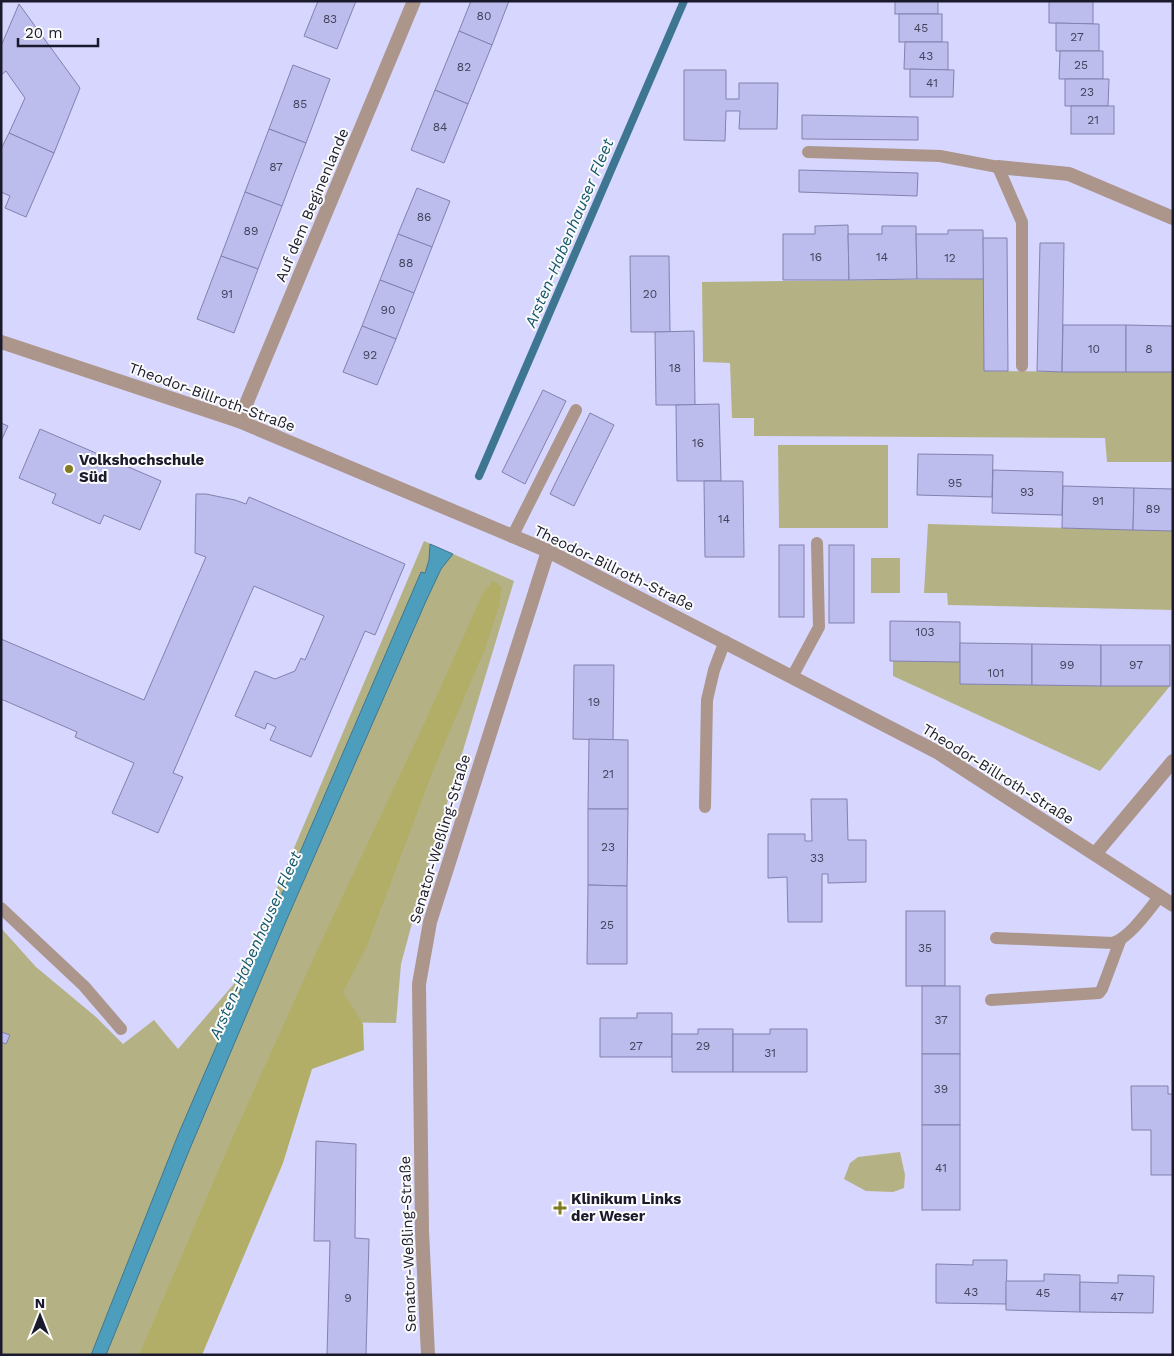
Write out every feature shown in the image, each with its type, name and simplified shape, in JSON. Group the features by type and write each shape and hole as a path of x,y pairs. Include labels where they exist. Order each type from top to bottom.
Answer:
{"street":[{"name":"Auf dem Beginenlande","path":"240,421 414,1"},
{"path":"998,167 1069,174 1173,218"},
{"name":"Theodor-Billroth-Straße","path":"1,342 240,421 548,551 937,752 1173,905"},
{"name":"Senator-Weßling-Straße","path":"428,1355 422,1231 419,984 430,922 548,551"},
{"path":"1095,854 1173,761"}],"lane":[{"path":"808,152 940,156 998,167 1022,222 1022,366"},
{"path":"512,536 576,410"},
{"path":"792,677 818,628 818,543"},
{"path":"705,807 707,700 714,670 724,641"},
{"path":"991,1000 1099,993 1120,941 1160,896"},
{"path":"1,908 84,986 122,1030"},
{"path":"996,938 1113,943 1120,941"}],"shaded area":[{"path":"984,279 985,371 1173,372 1173,462 1107,462 1105,438 754,436 754,418 732,418 730,363 703,362 702,282"},
{"path":"778,445 888,445 888,528 779,528"},
{"path":"928,524 1173,531 1173,610 948,605 947,593 924,593"},
{"path":"424,541 514,581 421,890 401,964 396,1023 315,1022 169,1355 1,1355 1,928 36,967 96,1017 123,1044 154,1020 178,1049 239,978"},
{"path":"871,558 900,558 900,593 871,593"},
{"path":"493,581 502,587 499,606 485,649 434,768 367,946 343,992 363,1024 364,1050 312,1069 283,1163 202,1355 139,1355 231,1141 320,944 423,726 483,593"},
{"path":"893,661 960,662 960,684 1170,686 1100,771 893,676"},
{"path":"900,1152 905,1175 904,1188 893,1192 866,1191 844,1179 850,1163 858,1157"}],"water":[{"path":"430,544 453,554 441,569 426,601 287,919 191,1146 106,1355 91,1355 178,1135 421,572 425,573 429,560"}],"building":[{"path":"318,1 356,1 337,49 304,36"},
{"path":"471,1 509,1 492,45 459,31"},
{"path":"895,1 938,1 938,14 895,14"},
{"path":"1049,1 1093,1 1093,24 1049,23"},
{"path":"19,4 80,88 54,153 9,133 25,98 6,71 1,75 1,46"},
{"path":"899,14 942,14 942,42 899,42"},
{"path":"1056,23 1099,24 1099,51 1056,51"},
{"path":"459,31 492,45 468,104 435,90"},
{"path":"905,42 948,42 948,70 904,69"},
{"path":"1060,51 1103,51 1103,79 1059,79"},
{"path":"293,65 330,79 306,143 269,129"},
{"path":"910,69 954,70 953,97 910,97"},
{"path":"684,70 726,70 726,99 739,99 739,83 778,83 777,129 739,129 740,111 726,111 725,141 684,140"},
{"path":"1065,79 1109,79 1108,106 1065,106"},
{"path":"435,90 468,104 444,163 411,150"},
{"path":"1071,106 1114,106 1114,134 1071,134"},
{"path":"802,115 918,117 918,140 802,139"},
{"path":"269,129 306,143 282,206 245,192"},
{"path":"9,133 54,153 26,217 5,208 10,196 1,192 1,149"},
{"path":"799,170 918,173 917,196 799,192"},
{"path":"417,188 450,201 432,247 398,234"},
{"path":"245,192 282,206 258,269 221,256"},
{"path":"848,225 849,280 783,280 783,234 815,234 815,226"},
{"path":"882,226 916,226 917,279 849,280 848,234 882,234"},
{"path":"948,230 983,230 984,279 917,279 916,234 948,234"},
{"path":"398,234 432,247 414,293 380,280"},
{"path":"983,238 1007,238 1008,371 984,371"},
{"path":"1040,243 1064,243 1062,372 1037,371"},
{"path":"221,256 258,269 234,333 197,319"},
{"path":"630,256 669,256 670,332 631,332"},
{"path":"380,280 414,293 396,339 362,326"},
{"path":"1063,325 1126,325 1126,372 1062,372"},
{"path":"1126,325 1173,326 1173,372 1126,372"},
{"path":"362,326 396,339 377,385 343,372"},
{"path":"694,331 695,405 656,405 655,332"},
{"path":"543,390 566,401 525,484 502,472"},
{"path":"719,404 721,481 677,481 676,405"},
{"path":"590,413 614,425 574,506 550,494"},
{"path":"1,423 8,426 1,441"},
{"path":"40,429 161,481 140,530 104,515 100,524 52,503 56,494 19,478"},
{"path":"918,454 993,455 992,497 917,495"},
{"path":"993,470 1063,472 1062,515 992,513"},
{"path":"704,481 743,481 744,557 705,557"},
{"path":"1063,486 1134,488 1133,530 1062,528"},
{"path":"1134,488 1173,489 1173,531 1133,530"},
{"path":"196,494 206,494 246,504 249,497 405,564 375,635 365,631 311,757 270,740 276,727 267,723 265,729 235,716 255,671 275,679 295,671 301,658 305,660 324,616 254,586 173,773 183,777 158,833 112,813 134,763 75,737 77,732 1,699 1,639 144,700 206,557 195,553"},
{"path":"779,545 804,545 804,617 779,617"},
{"path":"829,545 854,545 854,623 829,623"},
{"path":"890,621 960,622 960,662 890,661"},
{"path":"960,643 1032,644 1032,685 960,684"},
{"path":"1032,644 1101,645 1101,686 1032,685"},
{"path":"1101,645 1170,645 1170,686 1101,686"},
{"path":"574,665 614,665 613,740 573,739"},
{"path":"589,739 628,740 628,809 588,809"},
{"path":"811,799 847,799 848,840 866,840 866,882 828,883 828,874 822,874 822,922 788,922 787,877 768,878 768,834 805,834 805,841 812,841"},
{"path":"588,809 628,809 627,886 588,885"},
{"path":"588,885 627,886 627,964 587,964"},
{"path":"906,911 945,911 945,986 906,986"},
{"path":"922,986 960,986 960,1054 922,1054"},
{"path":"637,1013 672,1013 672,1057 600,1057 600,1018 637,1018"},
{"path":"698,1029 733,1029 733,1072 672,1072 672,1034 698,1034"},
{"path":"770,1029 807,1029 807,1072 733,1072 733,1034 770,1034"},
{"path":"1,1032 10,1035 6,1044 1,1042"},
{"path":"922,1054 960,1054 960,1125 922,1125"},
{"path":"1131,1086 1168,1086 1168,1094 1173,1094 1173,1175 1151,1175 1151,1130 1132,1130"},
{"path":"922,1125 960,1125 960,1210 922,1210"},
{"path":"316,1141 356,1144 355,1238 369,1239 366,1355 327,1355 330,1241 314,1241"},
{"path":"973,1260 1007,1260 1006,1304 936,1303 936,1264 973,1265"},
{"path":"1044,1274 1080,1275 1080,1312 1006,1310 1006,1281 1044,1281"},
{"path":"1118,1275 1154,1276 1153,1313 1080,1312 1080,1282 1118,1283"}],"waterway":[{"name":"Arsten-Habenhauser Fleet","path":"479,476 684,1"}],"place":[{"name":"Volkshochschule Süd","path":"69,469"},
{"name":"Klinikum Links der Weser","path":"560,1208"}]}
